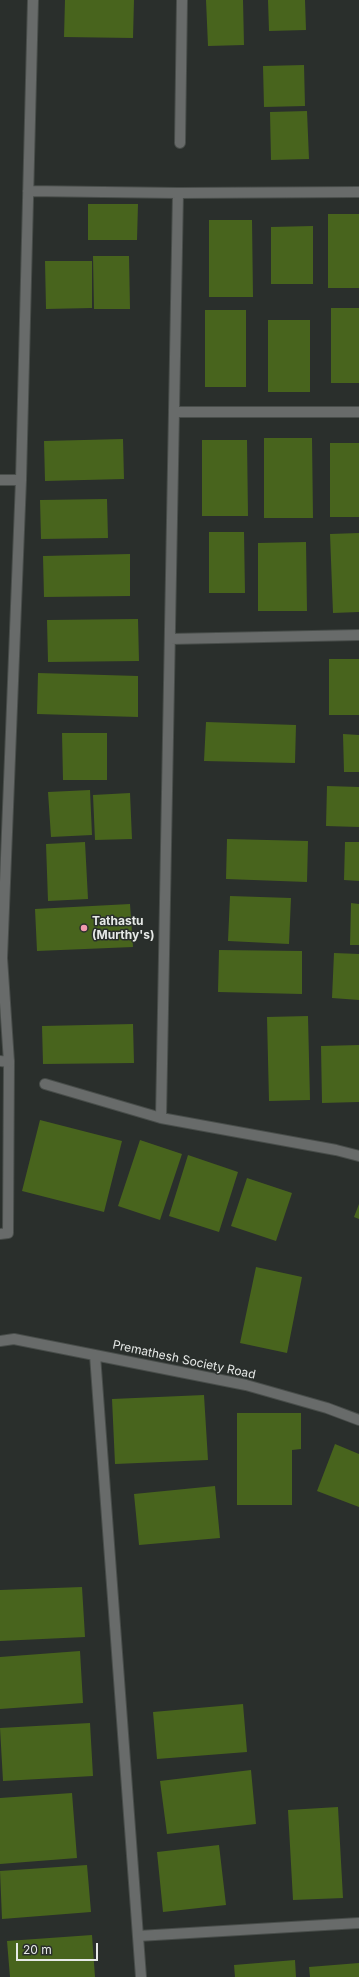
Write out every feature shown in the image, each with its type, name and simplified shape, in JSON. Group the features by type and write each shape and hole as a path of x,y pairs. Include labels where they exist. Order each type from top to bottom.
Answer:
{"street":[{"path":"0,1234 8,1234 1,958 22,480 32,0"},
{"path":"180,143 182,0"},
{"path":"28,191 178,193 359,192"},
{"path":"161,1118 178,193"},
{"path":"174,412 359,412"},
{"path":"0,480 22,480"},
{"path":"170,639 359,635"},
{"path":"45,1084 161,1118 336,1150 359,1156"},
{"name":"Premathesh Society Road","path":"0,1341 14,1340 95,1354 246,1385 327,1408 359,1420"},
{"path":"95,1354 141,1977"},
{"path":"138,1936 359,1923"}],"building":[{"path":"65,0 134,0 133,38 64,37"},
{"path":"206,0 243,0 244,45 208,46"},
{"path":"268,0 305,0 306,30 269,31"},
{"path":"304,65 305,106 264,107 263,66"},
{"path":"307,111 309,159 271,160 270,112"},
{"path":"88,204 138,204 137,240 88,240"},
{"path":"328,214 359,214 359,288 328,288"},
{"path":"209,220 252,220 253,297 209,297"},
{"path":"313,226 313,284 271,284 271,227"},
{"path":"93,256 129,256 130,309 94,309"},
{"path":"45,261 92,261 92,308 46,309"},
{"path":"331,308 359,308 359,383 331,383"},
{"path":"205,310 246,310 246,387 205,387"},
{"path":"268,320 310,320 310,392 268,392"},
{"path":"264,438 312,438 313,518 264,518"},
{"path":"123,439 124,479 45,481 44,441"},
{"path":"202,440 247,440 248,516 202,516"},
{"path":"330,443 359,443 359,517 330,517"},
{"path":"107,499 108,538 41,539 40,500"},
{"path":"209,532 244,532 245,593 209,593"},
{"path":"359,533 359,612 333,613 330,534"},
{"path":"306,542 307,611 258,611 258,543"},
{"path":"130,554 130,596 44,597 43,556"},
{"path":"138,619 139,661 48,662 47,620"},
{"path":"329,659 359,659 359,715 329,715"},
{"path":"38,673 138,676 138,717 37,714"},
{"path":"206,722 296,725 295,763 204,761"},
{"path":"62,733 107,733 107,780 63,780"},
{"path":"343,734 359,735 359,772 344,772"},
{"path":"327,786 359,787 359,827 326,826"},
{"path":"90,790 92,835 51,837 48,792"},
{"path":"130,793 132,839 95,840 93,795"},
{"path":"227,839 308,841 307,882 226,879"},
{"path":"85,842 88,899 48,901 46,844"},
{"path":"345,842 359,842 359,881 344,880"},
{"path":"230,896 291,898 289,944 228,941"},
{"path":"351,903 359,904 359,945 350,945"},
{"name":"Tathastu (Murthy's)","path":"130,904 133,947 37,951 35,909"},
{"path":"219,950 302,951 302,994 218,992"},
{"path":"334,953 359,954 359,1000 332,998"},
{"path":"308,1016 310,1100 269,1101 267,1017"},
{"path":"133,1024 134,1063 43,1064 42,1026"},
{"path":"359,1045 359,1102 322,1103 321,1046"},
{"path":"40,1120 122,1141 104,1212 22,1191"},
{"path":"140,1140 182,1154 160,1220 118,1206"},
{"path":"188,1155 238,1172 219,1232 169,1216"},
{"path":"247,1178 292,1193 276,1241 231,1226"},
{"path":"359,1204 359,1219 354,1217"},
{"path":"256,1267 302,1277 287,1353 240,1343"},
{"path":"204,1395 208,1460 115,1464 112,1399"},
{"path":"237,1413 301,1413 301,1449 292,1450 292,1505 237,1505"},
{"path":"335,1444 359,1454 359,1507 317,1491"},
{"path":"215,1486 220,1538 139,1545 134,1494"},
{"path":"82,1587 85,1637 0,1641 0,1590"},
{"path":"80,1651 83,1703 0,1709 0,1657"},
{"path":"243,1704 247,1752 157,1759 153,1712"},
{"path":"90,1723 93,1776 3,1781 0,1728"},
{"path":"251,1770 256,1824 167,1834 160,1781"},
{"path":"72,1793 77,1858 0,1864 0,1798"},
{"path":"338,1807 343,1898 293,1900 288,1810"},
{"path":"219,1845 226,1905 163,1912 157,1852"},
{"path":"87,1865 91,1912 2,1919 0,1871"},
{"path":"92,1935 95,1977 10,1977 7,1941"},
{"path":"295,1960 296,1977 235,1977 234,1965"},
{"path":"359,1963 359,1977 310,1977 309,1967"}],"place":[{"name":"Tathastu (Murthy's)","path":"84,928"}]}
